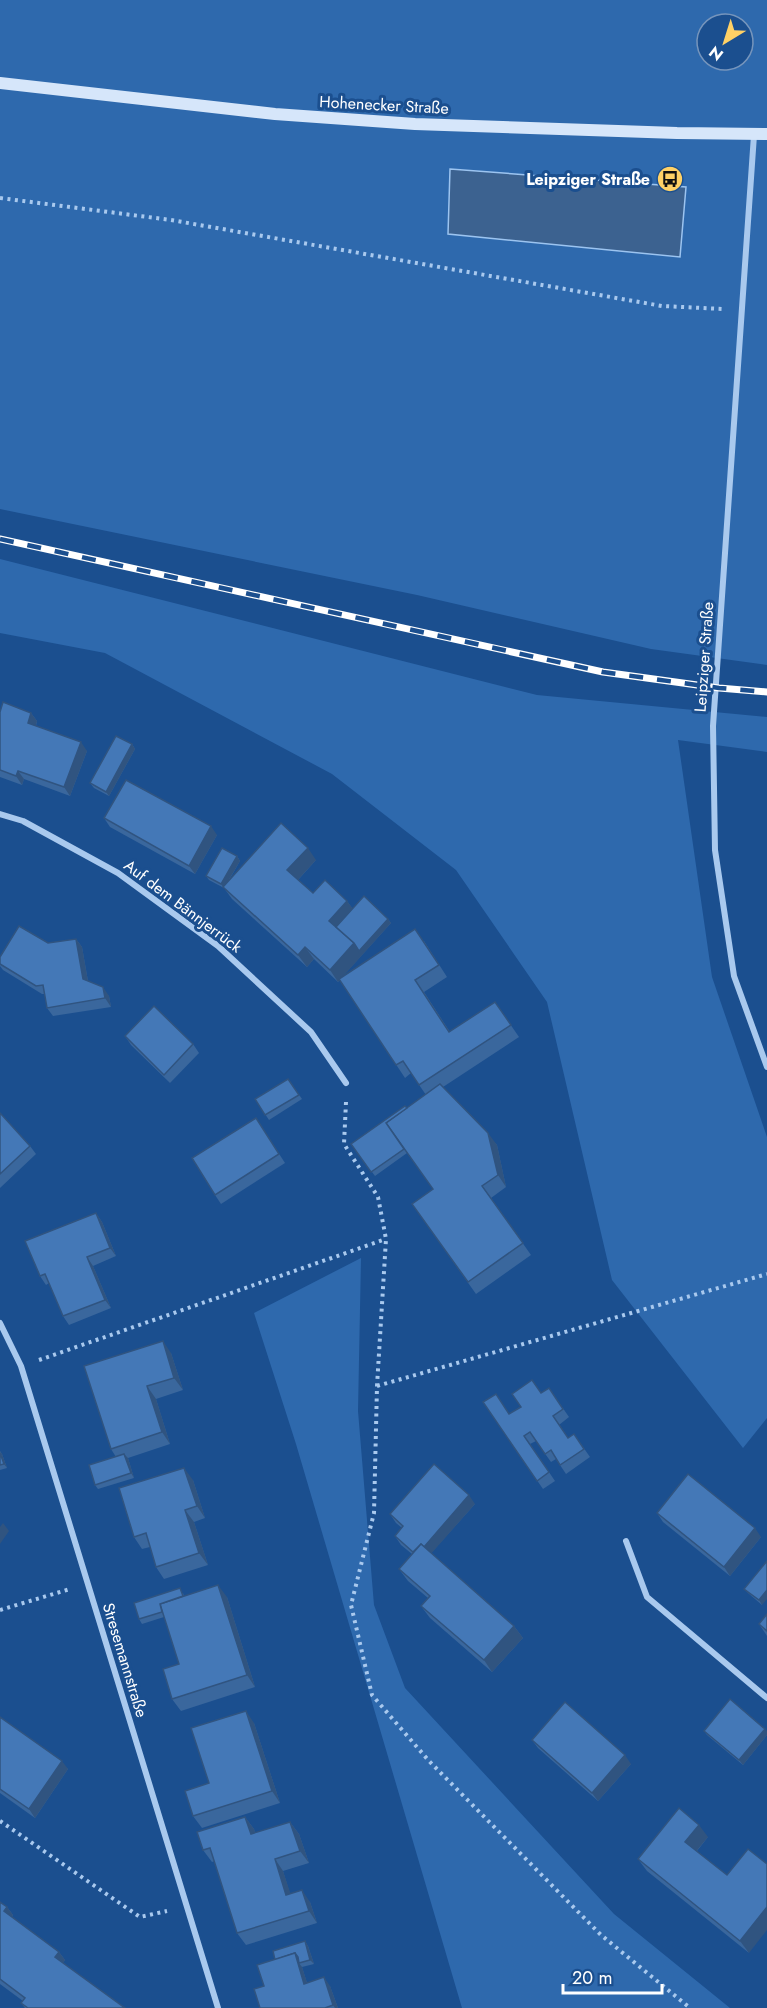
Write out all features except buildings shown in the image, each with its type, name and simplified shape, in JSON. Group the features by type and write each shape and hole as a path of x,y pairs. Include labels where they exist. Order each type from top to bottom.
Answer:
{"street":[{"name":"Hohenecker Straße","path":"0,83 298,116 415,124 760,134"},
{"name":"Leipziger Straße","path":"760,134 741,310 713,726 716,850 734,976 767,1067"},
{"name":"Auf dem Bännjerrück","path":"0,814 23,820 118,873 218,946 311,1032 346,1083"},
{"name":"Stresemannstraße","path":"0,1323 21,1366 218,2008"},
{"path":"626,1541 647,1597 767,1698"}],"path":[{"path":"0,198 171,219 662,306 741,310"},
{"path":"346,1083 344,1144 378,1197 386,1239 377,1386 374,1513 351,1605 372,1695 429,1761 593,1926 690,2008"},
{"path":"21,1366 386,1239"},
{"path":"377,1386 767,1274"},
{"path":"0,1610 61,1592"},
{"path":"0,1821 140,1917 166,1911"}],"shaded area":[{"path":"0,0 767,0 767,665 651,649 417,595 0,509"},
{"path":"450,169 686,187 680,257 448,234"},
{"path":"0,559 537,695 767,717 767,752 678,740 712,977 767,1137 767,1418 743,1448 612,1280 547,1002 456,870 332,774 105,653 0,633"},
{"path":"361,1258 358,1411 374,1605 405,1688 614,1914 730,2008 462,2008 296,1444 254,1313"}],"railway":[{"path":"0,539 603,672 719,688 767,692"}],"place":[{"name":"Leipziger Straße","path":"670,179"}]}
